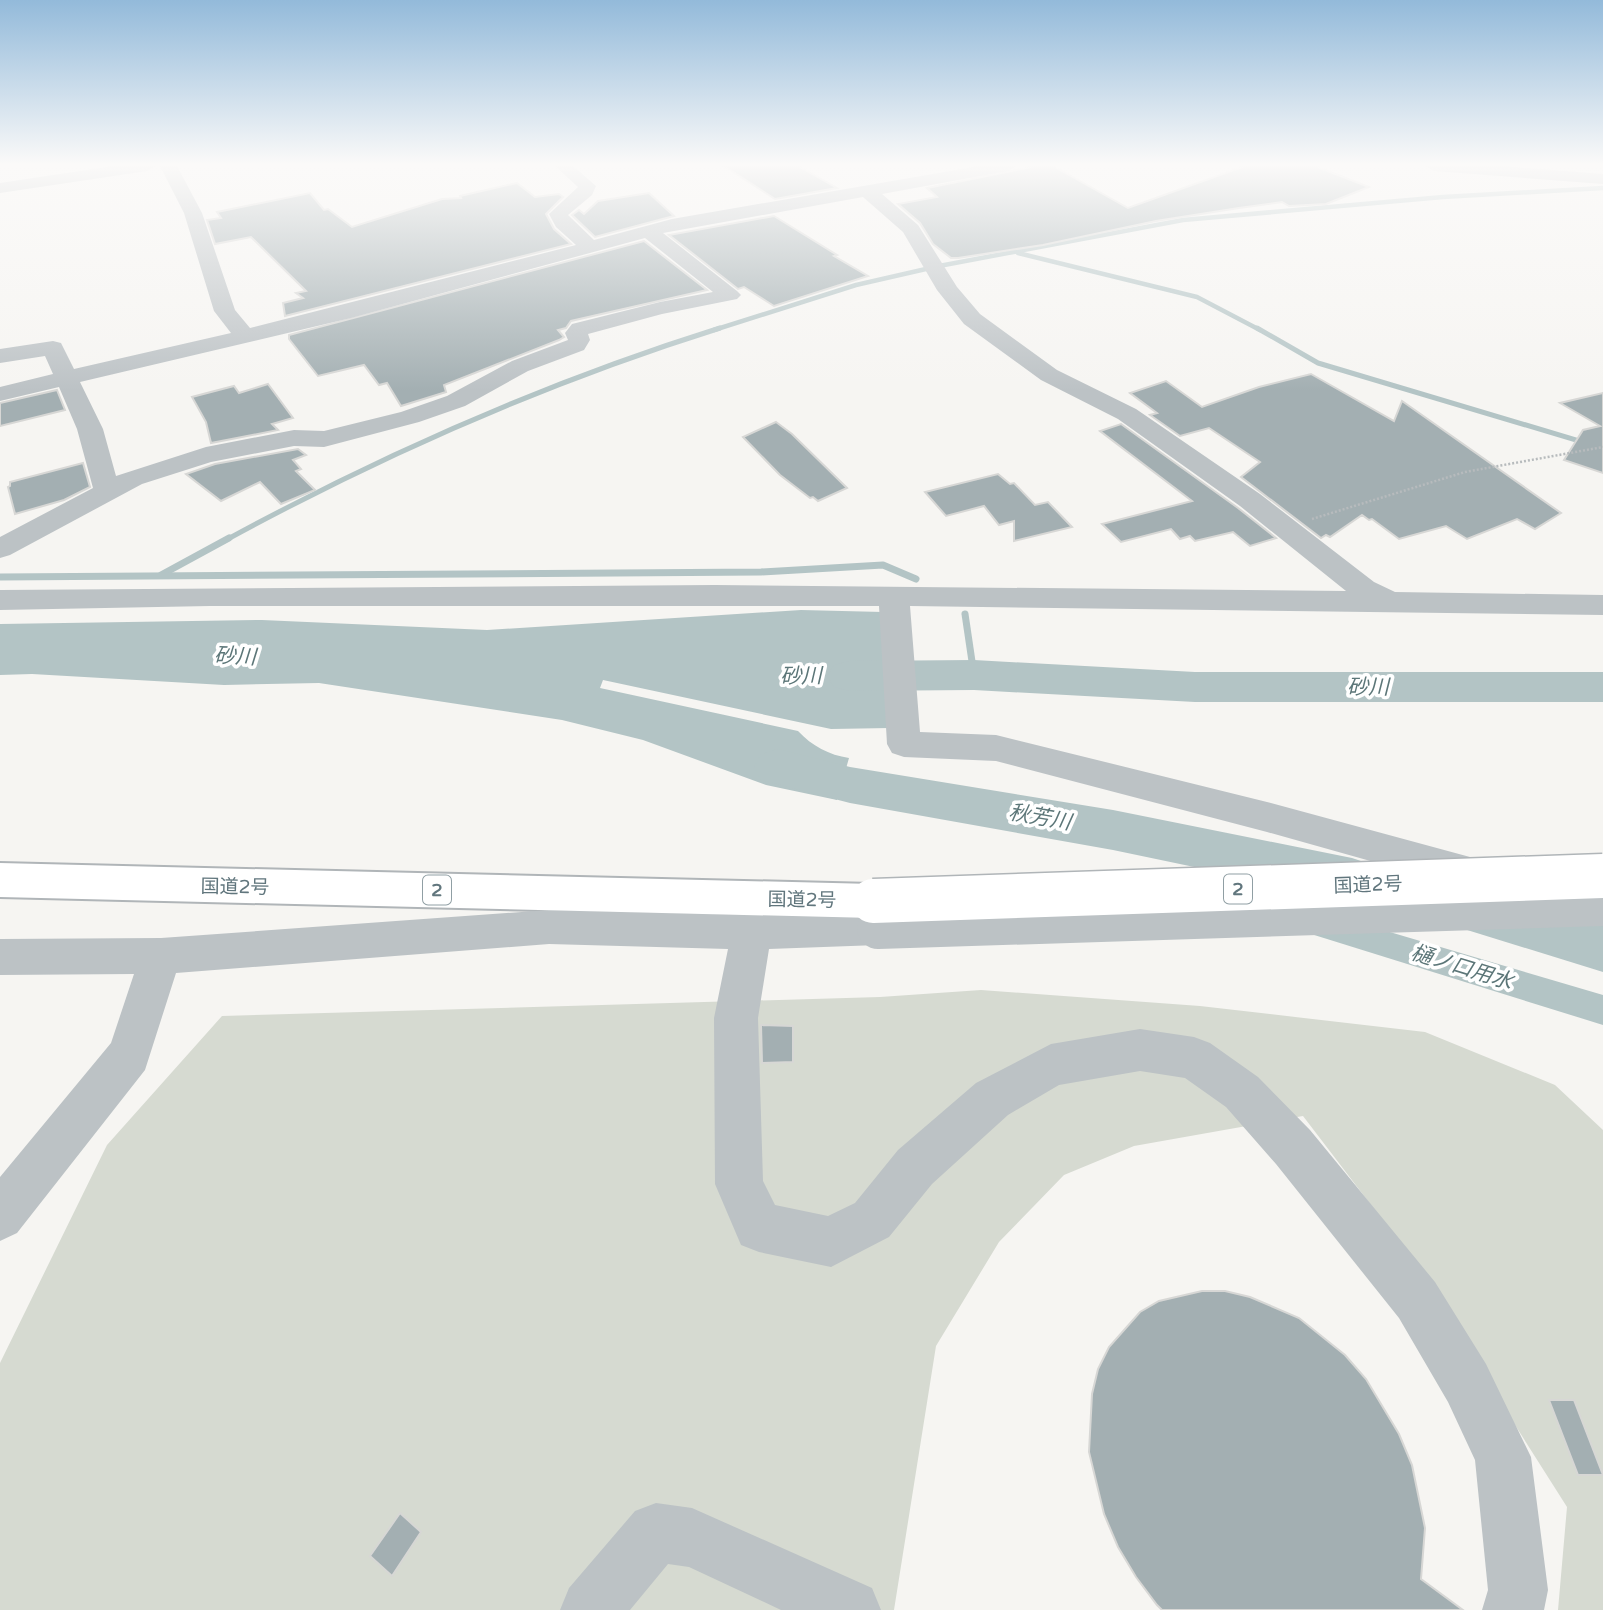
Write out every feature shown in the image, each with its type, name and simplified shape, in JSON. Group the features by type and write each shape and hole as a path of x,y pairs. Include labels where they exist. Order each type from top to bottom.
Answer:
{"highway":[{"name":"国道2号","path":"0,880 876,915 1603,876"}],"street":[{"path":"202,241 225,311 245,336"},
{"path":"584,241 591,247"},
{"path":"0,394 245,336 612,241"},
{"path":"0,549 133,478 206,455 294,438 324,439 411,417 456,401 520,366 576,345 579,340 576,333 580,329 660,308 730,295 661,241"},
{"path":"920,241 959,307 984,328 1049,375 1127,414 1286,528 1363,589 1391,601"},
{"path":"0,356 53,348 90,429 107,490"},
{"path":"0,600 106,596 643,594 1603,605"},
{"path":"894,596 904,744 996,748 1268,817 1603,907"},
{"path":"0,957 161,957 549,927 752,932 876,915 1603,907"},
{"path":"752,932 736,1017 739,1184 759,1227 831,1242 872,1220 915,1167 992,1099 1051,1065 1140,1050 1194,1058 1242,1092 1293,1147 1417,1300 1467,1383 1503,1457 1518,1590 1513,1610"},
{"path":"0,1216 129,1055 161,957"},
{"path":"591,1610 656,1532 692,1538 850,1610"}],"path":[{"path":"1286,528 1465,472 1603,447"}],"shaded area":[{"path":"981,990 1200,1006 1425,1032 1555,1085 1603,1130 1603,1610 1558,1610 1567,1507 1397,1239 1303,1116 1134,1146 1064,1175 999,1242 936,1346 894,1610 0,1610 0,1363 107,1145 222,1016 880,997"}],"water":[{"path":"801,610 883,612 890,728 831,729 603,680 600,688 798,731 821,749 849,758 837,800 766,785 643,740 562,720 319,683 224,685 32,674 0,675 0,624 262,620 487,630"}],"building":[{"path":"255,241 568,241 571,244 285,316 283,303 303,298 296,293 306,291"},
{"path":"643,241 707,290 571,321 566,328 558,330 564,337 559,340 444,385 446,392 401,406 387,383 379,385 364,365 318,376 289,339 289,335"},
{"path":"677,241 815,241 868,276 774,306 744,287 738,289"},
{"path":"931,241 1061,241 958,258 951,258"},
{"path":"1311,374 1394,421 1402,401 1561,513 1535,529 1517,519 1467,539 1446,526 1399,539 1362,515 1330,537 1326,535 1321,538 1241,477 1260,462 1209,428 1180,436 1150,415 1157,413 1130,393 1166,381 1202,407 1259,387"},
{"path":"268,384 293,418 272,424 278,430 211,443 206,422 192,397 234,386 239,393"},
{"path":"57,390 65,410 0,426 0,403"},
{"path":"1603,393 1603,473 1564,460 1583,430 1600,426 1560,403"},
{"path":"776,422 792,434 847,488 818,501 810,498 780,475 743,437"},
{"path":"1121,424 1276,538 1250,546 1233,532 1195,541 1190,536 1180,539 1171,529 1121,542 1102,524 1192,501 1100,431"},
{"path":"298,449 306,455 293,460 301,469 296,471 315,490 281,504 260,482 221,501 186,474 215,464"},
{"path":"83,463 90,487 64,500 15,514 8,487 10,482"},
{"path":"998,474 1010,484 1014,483 1035,505 1048,502 1072,527 1014,541 1014,521 999,525 984,506 946,516 925,492"},
{"path":"761,1025 793,1026 793,1062 762,1063"},
{"path":"1202,1291 1225,1291 1250,1297 1299,1318 1345,1355 1366,1379 1399,1434 1412,1465 1425,1528 1421,1579 1463,1610 1162,1610 1157,1605 1118,1547 1104,1514 1089,1452 1092,1394 1098,1369 1109,1347 1140,1312 1159,1301"},
{"path":"1549,1400 1574,1400 1603,1475 1578,1475"},
{"path":"400,1513 421,1532 392,1576 370,1556"}],"waterway":[{"path":"714,330 856,285 1071,241"},
{"path":"1018,253 1197,297 1260,330"},
{"path":"226,540 346,478 468,422 592,372 720,328"},
{"path":"1257,328 1318,363 1603,448"},
{"path":"161,575 229,538"},
{"path":"0,577 761,572 883,565 916,579"},
{"path":"965,614 974,675"},
{"name":"砂川","path":"849,676 974,675 1195,687 1603,687"},
{"name":"秋芳川","path":"778,767 850,785 1113,830 1352,879"},
{"name":"秋芳川","path":"1470,909 1603,948"},
{"name":"樋ノ口用水","path":"1322,925 1603,1010"}]}
